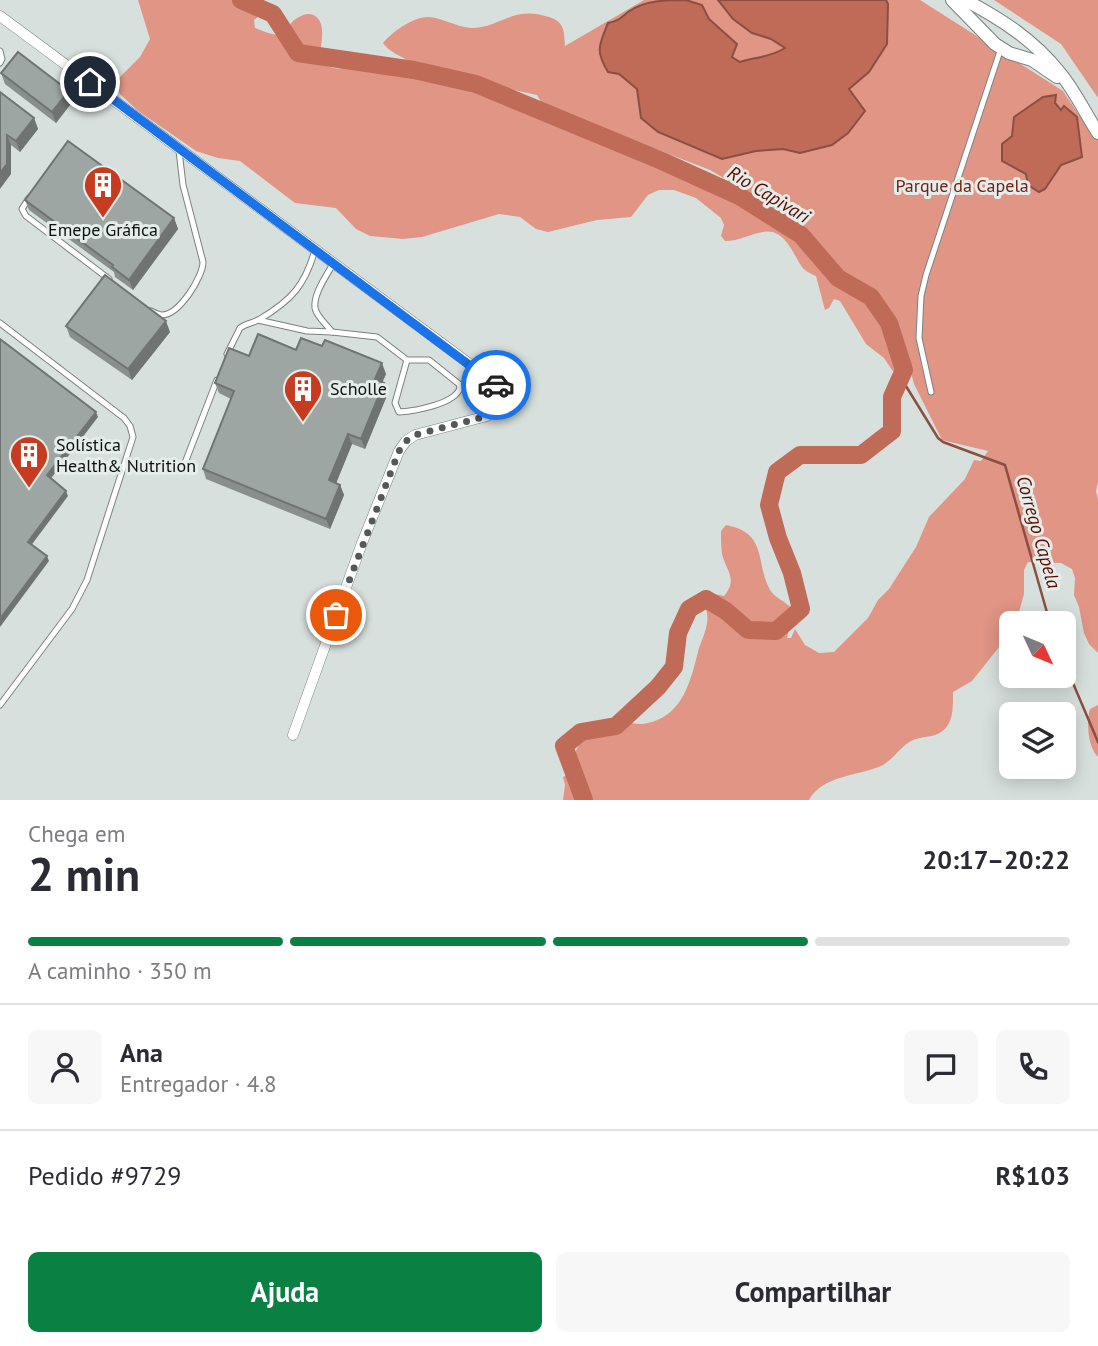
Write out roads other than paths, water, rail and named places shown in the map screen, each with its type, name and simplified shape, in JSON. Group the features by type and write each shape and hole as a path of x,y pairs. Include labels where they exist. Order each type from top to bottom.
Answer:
{"street":[{"path":"952,0 1002,48 1032,60 1067,83"},
{"path":"965,0 1011,26 1042,52 1067,83 1098,133"},
{"path":"0,16 494,382 500,392 501,402 497,410 487,416 415,435 406,441 399,451 362,543 293,735"},
{"path":"1002,48 1011,26"},
{"path":"1002,48 1016,48 1022,35"}],"lane":[{"path":"931,392 919,338 921,296 1002,48"},
{"path":"0,51 0,63"},
{"path":"142,304 152,312 162,315 171,313 201,278 203,270 183,186 179,148"},
{"path":"31,195 24,205 23,213 110,280"},
{"path":"226,358 240,328 258,320 302,286 309,274 315,250"},
{"path":"332,332 315,310 315,305 317,295 333,264"},
{"path":"258,320 307,331 377,337 407,360 425,359 433,363 459,384 457,396 448,401 402,412 397,410 395,403 407,360"},
{"path":"0,323 124,418 130,426 132,438 87,580 72,609 0,705"},
{"path":"183,468 221,370"}],"waterway":[{"name":"Rio Capivari","path":"241,0 273,14 298,53 414,70 476,84 739,196 801,235 838,278 871,297 889,323 904,370 892,397 892,431 861,455 800,455 777,472 769,505 801,609 776,631 748,630 726,611 706,599 689,609 678,633 674,667 658,687 616,726 581,732 564,746 584,800"},
{"name":"Corrego Capela","path":"901,378 938,438 1005,465 1047,611"},
{"name":"Corrego Capela","path":"1075,688 1098,742"}],"place":[{"name":"Emepe Gráfica","path":"103,219"},
{"name":"Scholle","path":"303,423"},
{"name":"Solística Health& Nutrition","path":"29,489"}],"park label":[{"name":"Parque da Capela","path":"962,186"}]}
